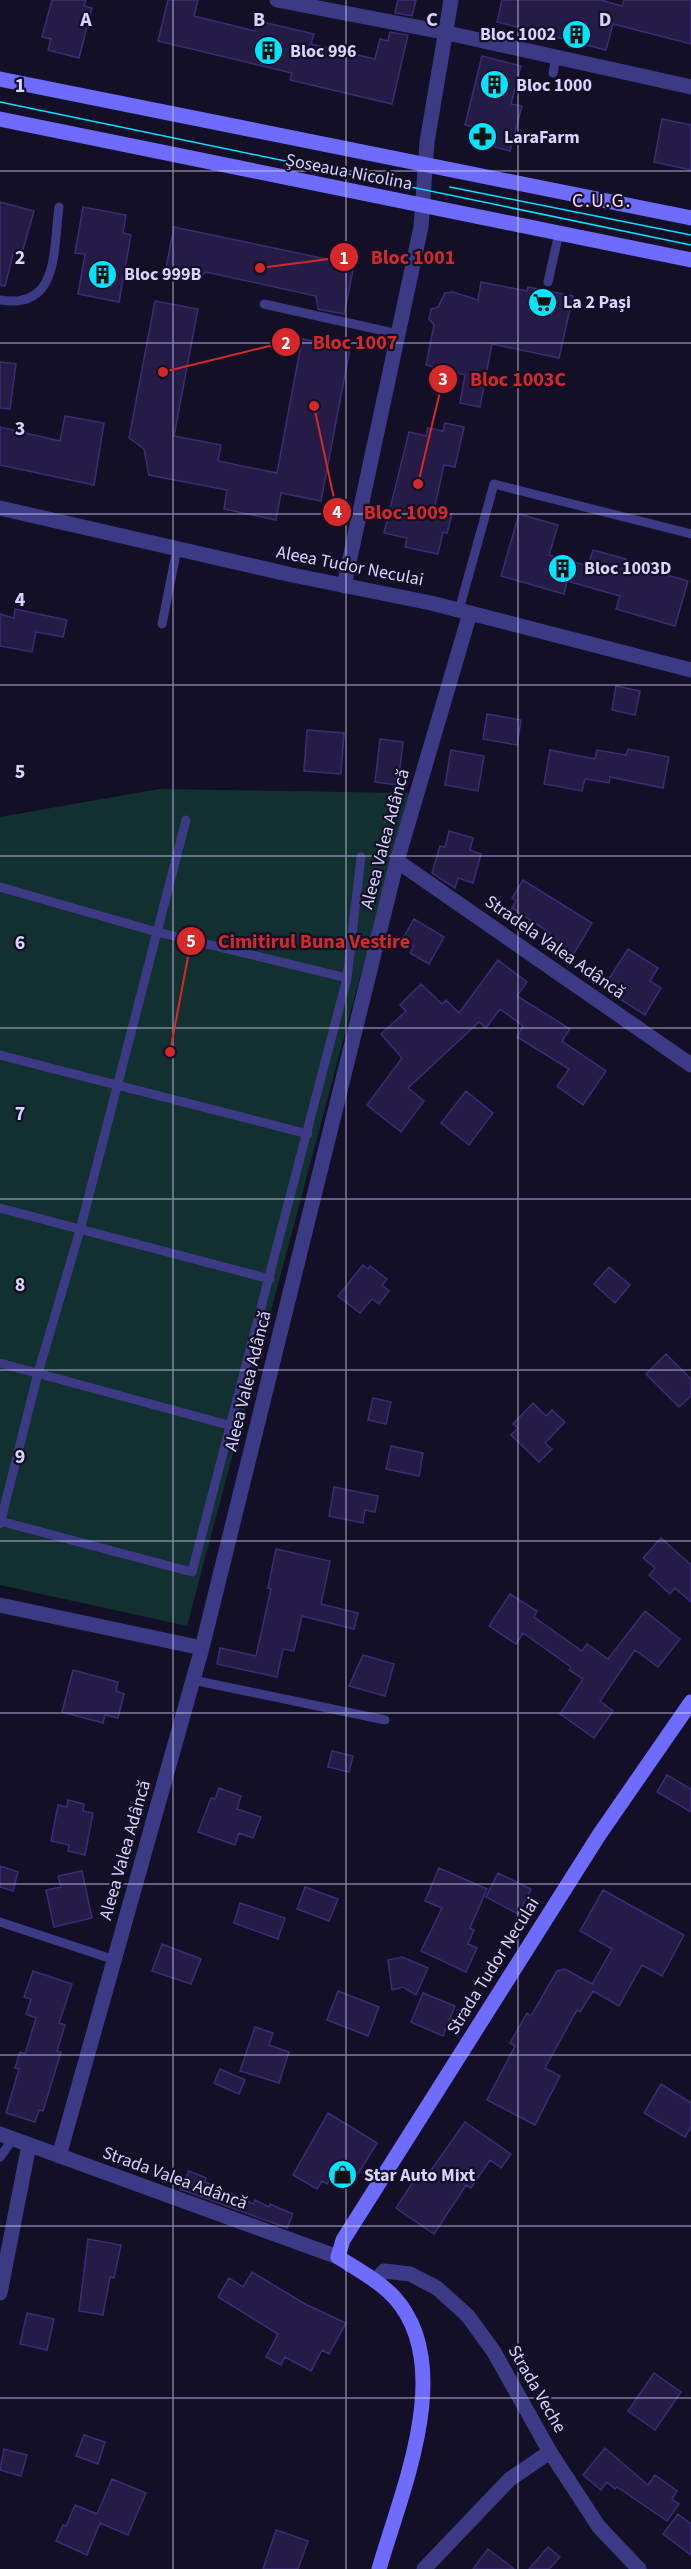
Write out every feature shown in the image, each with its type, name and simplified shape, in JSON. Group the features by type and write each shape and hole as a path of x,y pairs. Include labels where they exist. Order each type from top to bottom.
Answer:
{"main road":[{"name":"Șoseaua Nicolina","path":"0,79 691,218"},
{"name":"Șoseaua Nicolina","path":"0,119 691,260"},
{"name":"Strada Tudor Neculai","path":"338,2257 343,2240 586,1855 691,1702"},
{"path":"338,2257 394,2297 412,2322 421,2352 423,2400 412,2453 379,2569"}],"street":[{"path":"277,0 317,4 443,32 555,65 691,87"},
{"path":"344,586 421,227 424,164 443,32 451,0"},
{"name":"Aleea Tudor Neculai","path":"0,508 464,612 691,670"},
{"name":"Aleea Valea Adâncă","path":"59,2156 202,1648 397,861 464,612"},
{"name":"Stradela Valea Adâncă","path":"397,861 691,1065"},
{"path":"0,1605 202,1648"},
{"name":"Strada Valea Adâncă","path":"7,2136 338,2257"},
{"path":"0,2293 29,2145"},
{"name":"Strada Veche","path":"375,2282 384,2271 410,2274 437,2288 468,2316 511,2379 550,2452 598,2527 639,2569"},
{"path":"424,2569 510,2479 550,2452"}],"lane":[{"path":"0,300 12,302 36,296 49,281 59,207"},
{"path":"548,282 559,233"},
{"path":"264,304 399,334"},
{"path":"464,612 494,484 691,534"},
{"path":"162,624 177,549"},
{"path":"186,820 80,1230 38,1373 0,1522 192,1572 232,1426 347,978 362,856"},
{"path":"0,887 157,932 347,978"},
{"path":"0,1055 308,1134"},
{"path":"0,1209 270,1279"},
{"path":"0,1363 232,1426"},
{"path":"193,1680 385,1720"},
{"path":"0,1922 115,1960"},
{"path":"0,2157 7,2136"}],"green space":[{"path":"159,789 409,793 187,1626 0,1585 0,817"}],"building":[{"path":"52,0 86,0 84,6 92,8 79,58 48,50 51,39 42,37"},
{"name":"Bloc 996","path":"168,0 198,0 194,16 255,31 258,21 314,34 311,44 375,59 380,39 388,41 390,32 408,35 392,104 290,80 292,73 158,41"},
{"path":"398,0 416,0 412,16 395,13"},
{"name":"Bloc 1002","path":"502,0 601,0 622,6 624,0 691,0 691,44 613,24 606,50 497,22"},
{"name":"Bloc 1000","path":"482,56 521,66 511,104 522,106 510,151 469,140 473,127 465,125"},
{"path":"662,119 691,125 691,170 654,162"},
{"path":"0,202 34,211 22,253 14,251 5,286 0,285"},
{"name":"Bloc 999B","path":"83,207 126,215 123,233 131,235 119,302 78,294 85,254 75,253"},
{"path":"174,227 354,265 344,314 318,309 316,296 206,272 198,279 165,273"},
{"path":"481,282 527,291 528,287 573,296 559,358 492,344 480,407 460,403 465,375 426,365 434,325 429,319 431,309 438,307 445,293 453,292 478,300"},
{"path":"155,301 198,309 174,436 221,445 218,461 277,473 302,339 350,348 321,501 281,493 276,520 224,509 227,490 149,475 144,449 129,438"},
{"path":"0,362 16,364 10,409 0,408"},
{"path":"65,416 104,423 94,485 0,465 0,427 60,441"},
{"path":"445,423 464,427 455,467 444,465 434,510 452,514 447,533 443,532 438,554 405,547 407,538 384,533 409,432 426,436 428,428 443,431"},
{"name":"Bloc 1003D","path":"519,514 558,525 549,555 588,566 593,550 626,559 625,563 688,581 675,626 616,609 620,596 567,581 564,594 501,576"},
{"path":"15,609 67,620 63,637 36,632 32,652 0,646 0,614 14,618"},
{"path":"616,686 640,691 635,715 612,710"},
{"path":"487,714 521,720 517,745 483,739"},
{"path":"307,730 344,733 341,774 304,771"},
{"path":"380,739 403,742 398,785 375,782"},
{"path":"628,749 669,757 663,788 610,777 609,783 585,779 582,791 544,784 550,750 595,759 597,750 626,755"},
{"path":"451,750 484,756 478,791 445,785"},
{"path":"449,831 473,838 470,850 481,854 473,883 458,878 455,888 432,873 440,846 445,847"},
{"path":"523,880 592,923 572,957 545,941 550,933 512,908 516,901 512,898"},
{"path":"414,919 444,937 429,964 410,953 414,946 402,940"},
{"path":"628,949 658,968 650,981 661,988 645,1015 603,988"},
{"path":"498,960 527,982 517,996 570,1029 562,1041 606,1071 583,1105 557,1086 569,1069 517,1037 523,1026 500,1009 486,1028 479,1022 408,1088 424,1101 401,1132 367,1105 402,1058 381,1034 406,1011 400,1005 421,984 442,1004 446,1000 459,1013"},
{"path":"466,1091 493,1113 469,1145 441,1123"},
{"path":"363,1265 368,1269 370,1266 387,1279 382,1285 389,1291 379,1304 372,1299 360,1313 338,1296"},
{"path":"609,1267 630,1285 615,1303 594,1284"},
{"path":"666,1354 691,1379 691,1396 679,1407 646,1374"},
{"path":"373,1398 391,1402 386,1424 368,1420"},
{"path":"533,1403 546,1416 552,1410 565,1422 545,1443 552,1449 539,1462 511,1435 518,1428 513,1424"},
{"path":"391,1446 423,1453 419,1476 386,1469"},
{"path":"334,1487 378,1496 375,1512 365,1510 363,1523 329,1516"},
{"path":"661,1538 691,1565 691,1602 675,1588 670,1594 649,1575 655,1568 643,1558"},
{"path":"276,1549 330,1561 321,1604 358,1613 354,1629 302,1616 294,1651 283,1649 277,1677 217,1664 220,1648 256,1656 271,1589 268,1588"},
{"path":"510,1594 537,1611 534,1617 582,1651 587,1644 608,1659 645,1611 680,1639 658,1667 635,1650 600,1701 613,1711 594,1738 560,1714 583,1679 569,1670 571,1667 523,1633 516,1644 489,1626"},
{"path":"363,1655 394,1664 385,1696 349,1686"},
{"path":"73,1670 118,1682 116,1691 124,1694 118,1718 105,1715 103,1723 62,1712"},
{"path":"332,1751 353,1756 349,1772 328,1767"},
{"path":"667,1775 691,1789 691,1812 657,1792"},
{"path":"219,1788 241,1796 237,1809 261,1817 253,1838 239,1833 235,1845 198,1832 211,1798 215,1799"},
{"path":"68,1800 84,1804 83,1811 93,1813 85,1855 68,1851 69,1845 51,1841 58,1805 67,1807"},
{"path":"0,1866 18,1872 13,1891 0,1887"},
{"path":"439,1868 487,1889 470,1928 474,1930 468,1944 477,1948 466,1972 421,1951 442,1908 425,1901"},
{"path":"82,1871 92,1918 54,1927 46,1890 61,1887 58,1876"},
{"path":"498,1873 531,1889 518,1914 486,1897"},
{"path":"305,1887 338,1899 329,1921 297,1909"},
{"path":"603,1890 684,1935 662,1976 642,1965 619,2006 593,1991 580,2012 577,2010 545,2068 560,2076 535,2125 487,2100 515,2046 510,2043 527,2013 531,2016 557,1971 565,1969 592,1984 612,1949 580,1931"},
{"path":"240,1903 285,1918 278,1939 234,1923"},
{"path":"162,1944 201,1959 191,1984 152,1971"},
{"path":"402,1957 428,1968 416,1995 403,1987 392,1990 388,1960"},
{"path":"33,1971 72,1984 59,2023 65,2025 57,2051 61,2052 43,2111 39,2110 35,2122 6,2113 19,2069 15,2068 20,2052 25,2054 36,2018 26,2014 31,1999 24,1997"},
{"path":"338,1991 379,2007 368,2036 327,2020"},
{"path":"423,1993 455,2006 443,2036 411,2022"},
{"path":"255,2027 273,2033 269,2045 289,2052 279,2083 240,2071"},
{"path":"220,2069 245,2080 239,2094 214,2083"},
{"path":"661,2084 691,2103 691,2127 685,2137 644,2113"},
{"path":"328,2113 377,2143 358,2174 340,2162 327,2184 322,2181 317,2189 293,2175"},
{"path":"465,2122 511,2154 501,2168 490,2160 471,2188 466,2185 434,2234 396,2208 420,2171 427,2176"},
{"path":"189,2171 206,2178 205,2182 253,2204 255,2200 293,2214 287,2228 180,2189"},
{"path":"88,2239 121,2245 114,2278 110,2277 103,2315 79,2311"},
{"path":"252,2272 305,2304 346,2323 329,2354 322,2350 311,2371 285,2357 281,2365 266,2357 278,2334 218,2297 229,2278 243,2287"},
{"path":"27,2313 54,2319 47,2350 20,2344"},
{"path":"654,2373 681,2392 655,2430 628,2411"},
{"path":"84,2435 105,2442 98,2464 76,2456"},
{"path":"605,2448 648,2485 655,2475 677,2491 672,2499 679,2504 667,2521 617,2487 615,2489 607,2482 601,2490 583,2475"},
{"path":"4,2449 27,2455 21,2476 0,2470"},
{"path":"112,2479 146,2493 128,2535 100,2523 87,2555 56,2541 63,2525 66,2526 75,2505 97,2514"},
{"path":"678,2514 691,2524 691,2555 663,2534"},
{"path":"276,2530 308,2541 298,2569 263,2569"},
{"path":"548,2547 560,2557 549,2569 529,2569"},
{"path":"488,2549 514,2569 473,2569"}],"tram line":[{"path":"0,102 691,245"},
{"path":"450,187 691,235"}],"place":[{"name":"Bloc 1002","path":"577,34"},
{"name":"Bloc 996","path":"269,51"},
{"name":"Bloc 1000","path":"495,85"},
{"name":"LaraFarm","path":"483,137"},
{"name":"Bloc 1001","path":"260,268"},
{"name":"Bloc 999B","path":"103,274"},
{"name":"La 2 Pași","path":"542,302"},
{"name":"Bloc 1007","path":"163,372"},
{"name":"Bloc 1009","path":"314,406"},
{"name":"Bloc 1003C","path":"418,484"},
{"name":"Bloc 1003D","path":"563,568"},
{"name":"Cimitirul Buna Vestire","path":"170,1052"},
{"name":"Star Auto Mixt","path":"343,2175"}],"district":[{"name":"C.U.G.","path":"602,201"}]}
